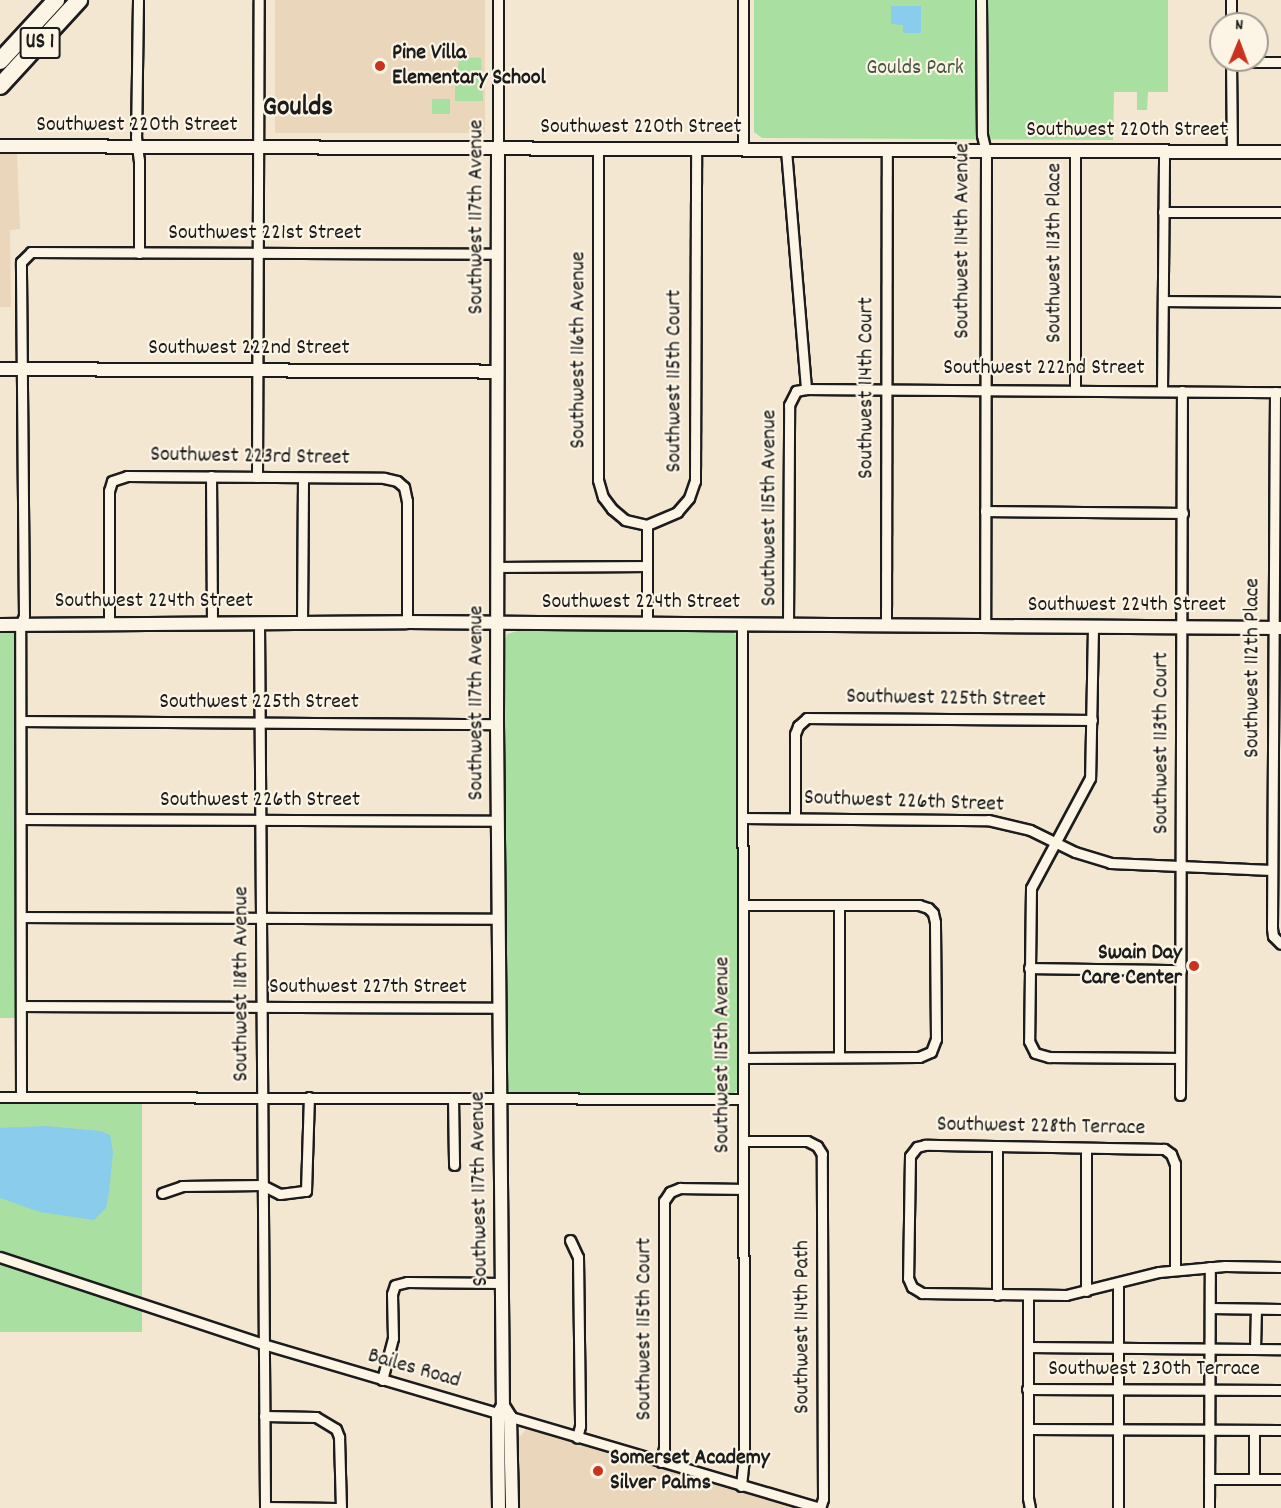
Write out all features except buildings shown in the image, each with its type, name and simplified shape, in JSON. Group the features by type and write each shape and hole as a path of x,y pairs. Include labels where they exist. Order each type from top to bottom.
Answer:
{"highway":[{"name":"US 1","path":"0,61 56,0"},
{"name":"US 1","path":"0,86 79,0"},
{"path":"0,72 12,59 19,40"}],"street":[{"path":"138,0 139,253"},
{"path":"257,477 260,370 259,0"},
{"name":"Southwest 117th Avenue","path":"498,0 497,724 504,1412 499,1508"},
{"path":"743,0 743,150"},
{"name":"Southwest 114th Avenue","path":"981,0 982,135 986,152 985,626"},
{"path":"1231,72 1232,152"},
{"name":"Southwest 220th Street","path":"0,146 1281,152"},
{"name":"Southwest 116th Avenue","path":"598,149 598,480 603,497 612,509 625,520 647,525"},
{"name":"Southwest 115th Court","path":"647,525 677,512 689,498 695,481 696,150"},
{"name":"Southwest 115th Avenue","path":"786,150 806,389 793,394 789,405 788,625"},
{"name":"Southwest 114th Court","path":"886,625 887,151"},
{"name":"Southwest 113th Place","path":"1075,152 1075,390"},
{"path":"1162,391 1164,152"},
{"path":"1163,212 1281,212"},
{"name":"Southwest 221st Street","path":"22,369 20,264 32,252 498,254"},
{"path":"1163,302 1281,302"},
{"name":"Southwest 222nd Street","path":"0,369 497,372"},
{"path":"21,1097 20,625 24,616 22,369"},
{"name":"Southwest 222nd Street","path":"806,389 1278,392"},
{"name":"Southwest 113th Court","path":"1180,1095 1182,391"},
{"name":"Southwest 112th Place","path":"1278,392 1276,856 1272,870 1272,928 1279,943"},
{"name":"Southwest 223rd Street","path":"109,623 109,494 112,481 123,476 384,478 401,484 407,501 407,622"},
{"path":"211,476 212,623"},
{"path":"302,623 303,478"},
{"path":"985,511 1183,513"},
{"path":"647,525 647,623"},
{"name":"Southwest 224th Street","path":"499,567 647,566"},
{"name":"Southwest 224th Street","path":"0,625 407,622 1277,628"},
{"name":"Southwest 118th Avenue","path":"259,623 265,1508"},
{"name":"Southwest 115th Avenue","path":"741,1486 744,1455 742,624"},
{"path":"1093,627 1090,778 1031,888 1028,1033 1033,1050 1041,1055 1054,1058 1180,1058"},
{"name":"Southwest 225th Street","path":"795,818 795,736 800,723 807,718 1092,720"},
{"name":"Southwest 225th Street","path":"21,721 497,724"},
{"name":"Southwest 226th Street","path":"743,818 988,820 1023,828 1105,862 1272,870"},
{"name":"Southwest 226th Street","path":"22,819 498,821"},
{"path":"743,905 919,906 933,913 936,1039 932,1052 919,1057 743,1058"},
{"path":"839,905 839,1057"},
{"path":"22,917 499,919"},
{"path":"1029,968 1181,970"},
{"name":"Southwest 227th Street","path":"21,1006 499,1008"},
{"path":"0,1097 743,1099"},
{"path":"162,1193 182,1186 262,1185 272,1192 295,1194 306,1191 308,1185 309,1097"},
{"path":"453,1098 454,1165"},
{"name":"Southwest 114th Path","path":"742,1140 807,1141 817,1146 822,1160 823,1499 820,1508"},
{"name":"Southwest 228th Terrace","path":"997,1294 926,1293 912,1287 908,1278 910,1156 922,1145 1158,1147 1166,1150 1172,1156 1175,1164 1176,1270"},
{"path":"997,1146 997,1294 1066,1295 1176,1270 1210,1267 1281,1267"},
{"path":"1086,1148 1086,1291"},
{"name":"Southwest 115th Court","path":"661,1462 664,1440 664,1205 667,1196 680,1188 743,1189"},
{"path":"570,1240 579,1257 580,1426 577,1438"},
{"name":"Bailes Road","path":"0,1257 263,1344 382,1380 504,1412 577,1438 820,1508"},
{"path":"1209,1508 1210,1267"},
{"path":"382,1380 392,1345 392,1294 395,1285 407,1282 502,1283"},
{"path":"1118,1283 1118,1508"},
{"path":"1028,1296 1027,1389 1030,1508"},
{"path":"1210,1308 1281,1309"},
{"path":"1255,1349 1256,1309"},
{"path":"1028,1347 1281,1349"},
{"name":"Southwest 230th Terrace","path":"1027,1389 1281,1390"},
{"name":"Southwest 117th Avenue","path":"504,1412 512,1508"},
{"path":"264,1416 316,1417 336,1429 339,1437 341,1508"},
{"path":"1028,1429 1281,1430"},
{"path":"1254,1430 1254,1479"},
{"path":"1209,1479 1281,1479"},
{"path":"265,1508 336,1508"}],"shaded area":[{"name":"Pine Villa Elementary School","path":"275,0 485,0 485,133 275,133"},
{"path":"0,154 17,154 20,229 10,230 11,307 0,307"},
{"name":"Somerset Academy Silver Palms","path":"531,1428 802,1508 517,1508 517,1442 519,1435 521,1436 526,1429"}],"green space":[{"name":"Goulds Park","path":"754,0 1168,0 1168,92 1148,92 1147,110 1137,110 1137,92 1114,92 1113,140 762,138 754,132"},
{"path":"459,57 481,58 483,101 455,101 455,67 458,67"},
{"path":"432,99 450,99 450,114 432,114"},
{"path":"0,628 16,634 18,1018 0,1018"},
{"path":"524,629 731,630 736,635 738,642 739,1085 738,1090 731,1095 517,1095 510,1092 504,1085 502,652 507,634"},
{"path":"0,1099 142,1099 142,1332 0,1332"}],"water":[{"path":"891,6 921,6 921,33 903,33 903,25 891,24"},
{"path":"46,1126 100,1131 110,1135 113,1152 109,1193 106,1208 94,1220 40,1212 0,1198 0,1128"}],"place":[{"name":"Pine Villa Elementary School","path":"380,66"},
{"name":"Swain Day Care Center","path":"1194,966"},
{"name":"Somerset Academy Silver Palms","path":"598,1471"}],"district":[{"name":"Goulds","path":"298,109"}]}
